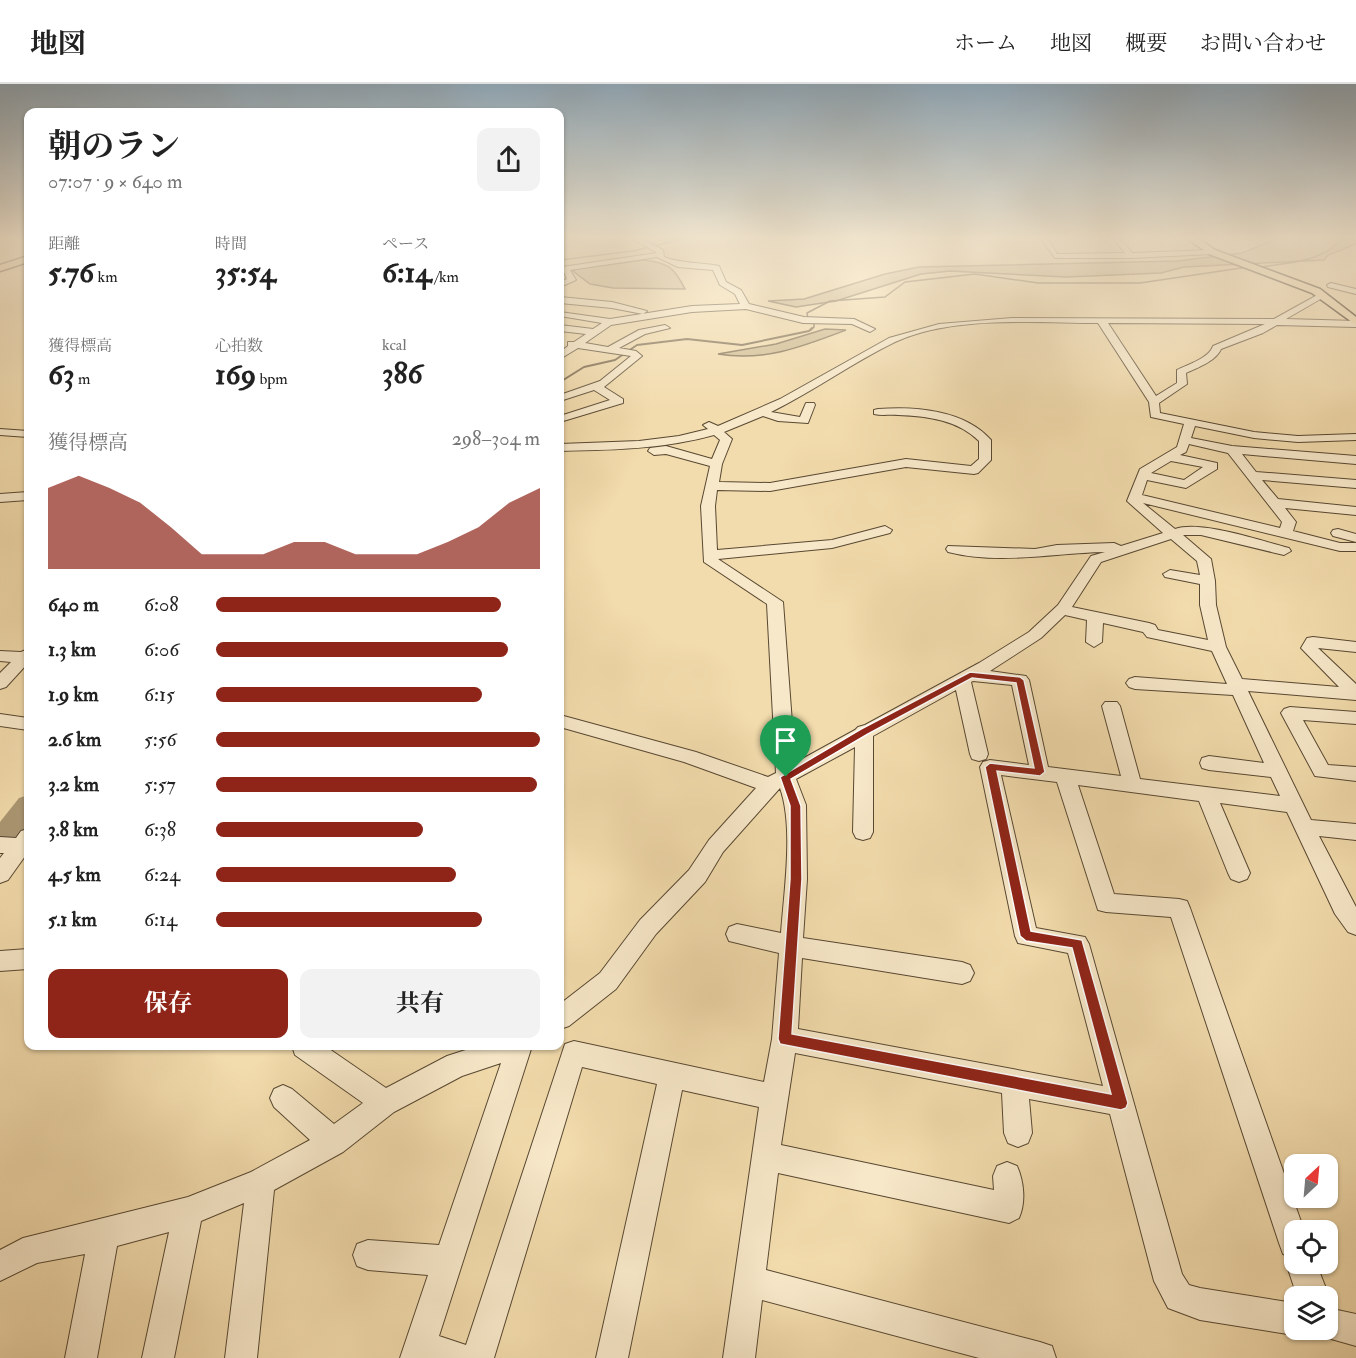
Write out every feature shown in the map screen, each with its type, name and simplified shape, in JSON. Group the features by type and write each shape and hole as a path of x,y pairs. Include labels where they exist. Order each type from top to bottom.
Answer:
{"main road":[{"path":"1326,298 1355,320"}],"street":[{"path":"742,298 746,306"},
{"path":"1154,402 1182,384 1181,372 1203,361 1216,352 1216,348 1260,331 1316,298"},
{"path":"564,300 629,308 642,311 650,316"},
{"path":"564,315 612,321 692,309 746,306 803,320 854,322 870,329"},
{"path":"1101,320 1154,402 1155,415 1254,435 1298,439 1356,437"},
{"path":"564,447 652,444 713,428 761,412 892,340 916,330 983,321 1355,320"},
{"path":"564,353 612,321"},
{"path":"564,328 594,332"},
{"path":"612,350 642,332 665,328"},
{"path":"564,343 633,353 637,356 597,387 564,397"},
{"path":"564,418 619,401 597,387"},
{"path":"761,412 778,418 804,421 810,405"},
{"path":"712,486 770,487 906,463 974,470 986,458 985,440 968,426 933,416 878,412"},
{"path":"598,436 618,439 713,428 733,413"},
{"path":"1191,421 1182,449 1144,472 1133,501 1182,529 1201,531 1284,550"},
{"path":"713,428 726,439 716,464 708,506 711,562 775,602 778,781 796,806 796,879 785,1039 774,1097 739,1358"},
{"path":"0,432 24,434"},
{"path":"1298,439 1314,456"},
{"path":"1185,441 1232,450 1356,460"},
{"path":"564,453 628,453 666,450 716,464"},
{"path":"1232,450 1289,522 1286,533"},
{"path":"1143,476 1186,484 1213,466 1170,457"},
{"path":"1252,475 1356,484"},
{"path":"0,498 24,496"},
{"path":"1135,497 1340,547 1356,547"},
{"path":"1275,503 1356,511"},
{"path":"564,1015 608,981 648,927 697,876 716,846 778,781 864,731 966,677 1035,635 1062,610 1096,559 1182,529"},
{"path":"1182,529 1204,559 1208,581 1208,605 1218,647 1343,907 1356,925"},
{"path":"711,555 832,544 885,530"},
{"path":"1338,533 1356,538"},
{"path":"953,549 1035,554 1057,549 1134,546"},
{"path":"1170,574 1208,581"},
{"path":"1062,610 1149,628 1152,636 1218,647"},
{"path":"1094,642 1095,617"},
{"path":"1135,683 1356,694 1310,648 1313,642 1356,647"},
{"path":"0,656 24,656"},
{"path":"0,683 24,660"},
{"path":"966,677 979,754"},
{"path":"966,677 1020,680 1040,772"},
{"path":"1111,706 1132,783"},
{"path":"1356,718 1290,713 1322,771 1356,774"},
{"path":"0,720 24,723"},
{"path":"564,722 778,781"},
{"path":"863,832 864,731"},
{"path":"1209,763 1276,771"},
{"path":"1284,1317 1200,1304 1179,1297 1169,1281 1077,944 1026,936 990,767 1293,805"},
{"path":"1065,776 1106,903 1179,908 1286,1220"},
{"path":"1208,796 1239,873"},
{"path":"1304,827 1356,832"},
{"path":"0,845 24,842"},
{"path":"0,874 24,843"},
{"path":"737,933 791,946 962,973"},
{"path":"0,961 24,959"},
{"path":"785,1039 1121,1103"},
{"path":"310,1050 385,1103"},
{"path":"0,1266 34,1249 104,1235 188,1212 261,1182 333,1142 385,1103 456,1065 506,1050"},
{"path":"457,1358 419,1352 518,1050"},
{"path":"478,1358 574,1053 774,1097"},
{"path":"612,1358 672,1074"},
{"path":"1014,1083 1018,1133"},
{"path":"283,1098 333,1142"},
{"path":"766,1156 1009,1208 1007,1176"},
{"path":"241,1358 261,1182"},
{"path":"158,1358 188,1212"},
{"path":"81,1358 104,1235"},
{"path":"368,1256 449,1262"},
{"path":"751,1282 1040,1358"},
{"path":"1338,1326 1356,1330"}],"shaded area":[{"path":"844,298 796,307 768,301"},
{"path":"825,329 846,330 799,347 768,354 735,356 718,354 776,344"}],"waterway":[{"path":"808,319 807,313 830,301 865,298"},
{"path":"811,330 814,323"},
{"path":"564,380 584,367 615,360 637,345 687,339 742,345 809,331 812,328"},
{"path":"0,842 24,810"}],"route":[{"path":"970,675 1020,680 1040,772 990,767 1026,936 1077,944 1121,1103 785,1039 796,879 796,806 786,777 864,731 970,675"}]}
